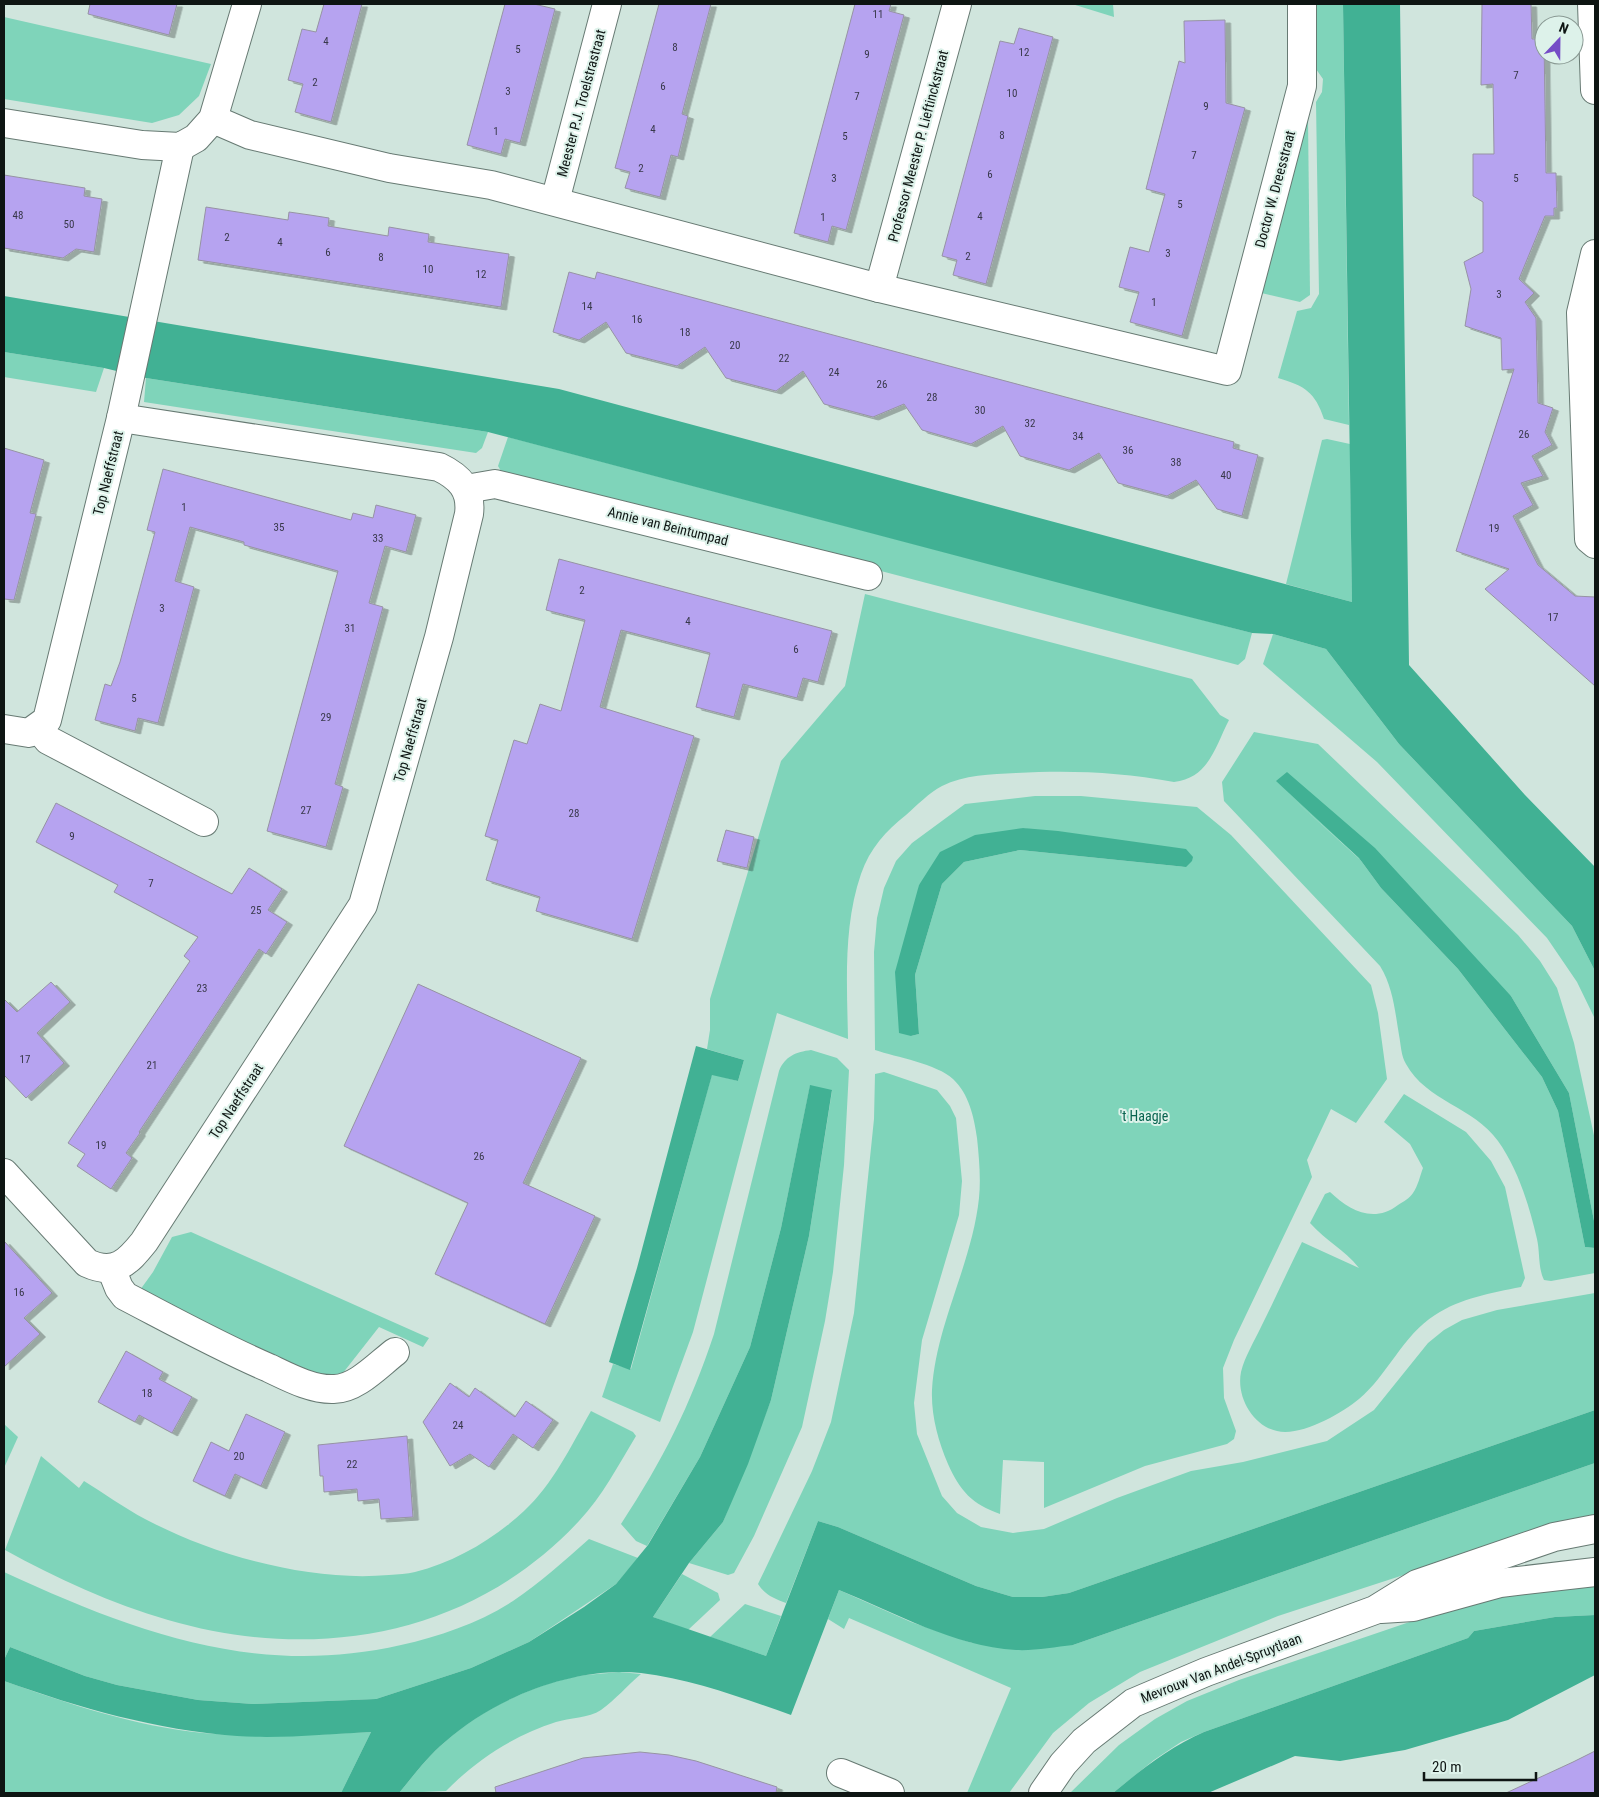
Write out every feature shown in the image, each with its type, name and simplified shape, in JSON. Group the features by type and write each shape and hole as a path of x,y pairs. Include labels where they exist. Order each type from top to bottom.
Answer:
{"street":[{"name":"Top Naeffstraat","path":"38,728 47,720 121,418 147,299 196,135 247,4"},
{"name":"Meester P.J. Troelstrastraat","path":"554,202 607,4"},
{"name":"Professor Meester P. Lieftinckstraat","path":"879,288 957,4"},
{"name":"Doctor W. Dreesstraat","path":"879,288 1227,371 1302,86 1302,4"},
{"path":"1592,4 1595,90"},
{"path":"4,123 142,145 196,135 250,135 389,168 492,185 879,288"},
{"path":"1595,254 1581,313 1591,504 1589,539 1595,544"},
{"name":"Top Naeffstraat","path":"111,1268 130,1259 144,1242 363,905 444,618 471,500 466,489 454,475 439,467 121,418"},
{"name":"Annie van Beintumpad","path":"466,489 495,484 868,576"},
{"path":"4,729 28,732 38,728 48,740 204,822"},
{"path":"4,1173 87,1263 98,1268 111,1268 119,1288 125,1296 226,1349 288,1377 317,1387 335,1389 355,1383 395,1352"},
{"name":"Mevrouw Van Andel-Spruytlaan","path":"1042,1793 1063,1764 1084,1741 1132,1703 1206,1672 1375,1610 1417,1584 1554,1537 1595,1529"},
{"name":"Mevrouw Van Andel-Spruytlaan","path":"1375,1610 1413,1607 1500,1583 1595,1572"},
{"path":"841,1773 890,1793"}],"green space":[{"path":"1072,4 1113,4 1114,17"},
{"path":"1315,4 1343,4 1349,425 1324,419 1317,402 1308,391 1278,378 1297,311 1311,308 1319,294 1316,102 1322,92 1323,79 1316,69"},
{"path":"4,17 211,64 199,96 179,115 152,123 4,99"},
{"path":"1303,119 1308,119 1310,295 1300,302 1257,292"},
{"path":"4,352 104,368 96,392 4,377"},
{"path":"146,378 488,432 482,448 476,453 144,402"},
{"path":"508,437 1252,633 1245,659 1238,665 501,471 498,466"},
{"path":"1327,439 1350,444 1352,602 1286,584 1322,440"},
{"path":"865,594 1192,679 1220,715 1229,720 1209,760 1203,768 1186,779 1174,782 1134,776 1076,772 1007,773 968,777 950,782 932,792 879,841 869,856 861,874 851,914 847,956 848,1039 777,1013 693,1332 660,1422 602,1397 613,1364 631,1369 712,1074 738,1081 744,1060 707,1049 710,1030 710,999 781,761 845,686"},
{"path":"1273,634 1326,649 1399,744 1572,926 1595,971 1595,1019 1577,982 1547,938 1377,762 1263,664"},
{"path":"1254,732 1318,744 1518,935 1540,961 1557,988 1574,1043 1595,1140 1595,1226 1569,1093 1511,996 1360,860 1381,888 1458,969 1542,1077 1558,1111 1585,1247 1595,1248 1595,1273 1551,1281 1544,1280 1537,1239 1526,1200 1517,1175 1498,1141 1488,1129 1464,1111 1425,1087 1415,1077 1403,1058 1393,999 1388,982 1380,966 1224,801 1222,782"},
{"name":"'t Haagje","path":"1035,796 1081,796 1197,807 1231,835 1371,985 1378,1013 1387,1079 1356,1123 1331,1109 1307,1160 1312,1177 1234,1340 1223,1368 1224,1398 1236,1431 1234,1439 1227,1444 1145,1466 1044,1508 1044,1462 1003,1460 1000,1514 974,1501 957,1482 938,1437 932,1399 935,1366 940,1341 969,1247 979,1198 980,1176 976,1130 972,1114 967,1099 959,1085 946,1074 927,1065 875,1050 874,952 877,918 884,888 896,861 912,843 965,804","holes":["1023,828 1186,867 1020,850 964,862 942,884 915,975 919,1034 911,1036 919,885"]},
{"path":"811,1050 837,1058 849,1070 844,1165 833,1272 825,1321 802,1427 754,1536 734,1573 728,1575 689,1563 723,1522 771,1400 809,1236 832,1091 810,1086 781,1228 750,1347 700,1457 647,1546 636,1541 621,1524 663,1455 685,1409 705,1360 714,1334 781,1066 788,1058"},
{"path":"884,1072 937,1090 950,1106 956,1118 962,1181 959,1215 922,1340 914,1403 917,1434 942,1496 957,1513 981,1527 1013,1533 1044,1529 1117,1498 1191,1471 1243,1462 1327,1441 1374,1410 1428,1343 1444,1330 1462,1320 1497,1310 1595,1293 1595,1410 1069,1593 1042,1597 1013,1597 976,1586 838,1527 818,1521 786,1603 774,1598 767,1594 758,1584 812,1471 831,1422 854,1313 874,1119 875,1074"},
{"path":"1404,1094 1466,1132 1491,1161 1505,1187 1525,1278 1521,1287 1466,1300 1435,1315 1424,1323 1404,1344 1369,1390 1342,1411 1320,1423 1297,1431 1286,1432 1268,1428 1254,1417 1244,1400 1240,1382 1245,1360 1302,1242 1359,1268 1310,1223 1325,1194 1330,1192 1353,1209 1371,1214 1380,1214 1389,1211 1408,1198 1415,1190 1423,1168 1410,1144 1384,1122"},
{"path":"191,1232 429,1338 423,1347 379,1327 339,1378 297,1374 140,1290 153,1272 172,1237"},
{"path":"591,1411 633,1432 636,1436 603,1491 579,1521 537,1560 490,1591 441,1614 389,1630 335,1638 280,1639 224,1633 147,1614 64,1580 5,1550 41,1456 79,1488 84,1481 145,1519 172,1532 232,1555 264,1564 327,1574 359,1576 415,1572 459,1556 500,1531 524,1511 553,1477"},
{"path":"4,1424 18,1437 4,1468"},
{"path":"1595,1463 1595,1515 1581,1517 1278,1616 1140,1672 1089,1703 1053,1733 1009,1793 967,1793 1011,1688 849,1618 844,1629 828,1619 839,1590 911,1622 972,1643 1073,1645"},
{"path":"589,1539 638,1558 616,1584 529,1642 471,1668 376,1699 253,1704 198,1700 117,1685 85,1676 10,1647 4,1660 4,1572 100,1613 149,1630 197,1643 246,1652 296,1656 348,1654 416,1641 445,1633 487,1616 533,1587"},
{"path":"682,1574 718,1593 720,1600 688,1630 653,1617"},
{"path":"1595,1583 1595,1615 1555,1617 1474,1631 1468,1638 1204,1732 1181,1742 1154,1760 1113,1793 1070,1793 1119,1745 1155,1719 1187,1701 1239,1680 1480,1598"},
{"path":"745,1604 781,1616 766,1656 710,1637"},
{"path":"619,1672 641,1674 611,1702 596,1713 556,1722 511,1741 470,1769 446,1791 399,1793 438,1748 471,1721 501,1703 550,1683 585,1675"},
{"path":"4,1681 102,1713 177,1730 224,1735 266,1736 371,1732 341,1793 4,1793"}],"shaded area":[{"path":"1343,4 1400,4 1409,665 1525,795 1595,867 1595,971 1572,926 1399,744 1326,649 1273,634 1252,633 1154,608 488,432 146,378 104,368 4,352 4,296 559,389 1352,602"},
{"path":"1287,772 1375,848 1511,996 1569,1093 1595,1226 1595,1248 1585,1247 1558,1111 1542,1077 1458,969 1381,888 1359,858 1276,781"},
{"path":"1023,828 1186,849 1193,857 1186,867 1020,850 964,862 942,884 915,975 919,1034 911,1036 899,1033 895,972 919,885 940,852 975,835"},
{"path":"696,1046 744,1060 738,1081 712,1075 630,1370 609,1362 637,1268"},
{"path":"810,1085 832,1090 809,1236 771,1400 748,1464 723,1522 689,1563 653,1617 766,1656 818,1521 838,1527 976,1586 1013,1597 1042,1597 1069,1593 1595,1410 1595,1463 1073,1645 1016,1650 970,1642 925,1627 839,1590 791,1715 717,1690 641,1673 615,1672 562,1680 536,1688 511,1699 465,1726 438,1748 399,1793 341,1793 371,1732 270,1737 237,1736 177,1729 90,1709 4,1681 4,1660 10,1647 85,1676 117,1685 198,1700 253,1704 376,1699 471,1668 529,1642 616,1584 648,1545 700,1457 750,1347 781,1228"},
{"path":"1595,1615 1595,1675 1508,1720 1405,1750 1340,1761 1295,1756 1208,1793 1113,1793 1157,1759 1180,1744 1204,1732 1468,1638 1474,1631 1555,1617"}],"building":[{"path":"90,4 177,4 169,35 88,14"},
{"path":"324,4 362,4 331,122 295,112 303,84 288,80 302,29 316,32"},
{"path":"505,4 534,4 555,9 520,143 505,139 501,154 467,145"},
{"path":"659,4 711,4 682,114 688,116 678,157 671,155 660,197 625,188 630,172 615,168"},
{"path":"855,4 891,4 889,11 904,15 846,230 832,226 828,242 794,233"},
{"path":"1482,4 1531,4 1534,65 1544,65 1546,173 1556,173 1557,208 1554,208 1554,216 1545,216 1519,279 1534,293 1525,302 1536,318 1538,403 1553,408 1545,432 1552,445 1532,456 1543,476 1521,483 1533,505 1513,516 1538,565 1575,596 1595,597 1595,686 1485,589 1509,569 1456,551 1514,369 1502,370 1501,338 1465,326 1471,289 1464,262 1483,252 1483,202 1473,196 1473,154 1494,154 1493,84 1481,85"},
{"path":"1225,20 1226,103 1245,108 1182,336 1130,322 1139,292 1119,287 1130,247 1149,252 1165,194 1146,189 1179,61 1185,63 1184,21"},
{"path":"1019,28 1053,37 986,284 953,275 957,260 942,256 1000,41 1014,44"},
{"path":"4,175 85,188 84,196 102,199 94,252 76,249 63,258 4,248"},
{"path":"206,207 288,220 289,212 329,218 328,226 388,236 389,227 429,234 428,242 509,254 501,307 198,260"},
{"path":"569,272 595,279 597,272 1234,442 1233,448 1258,455 1242,516 1217,509 1196,480 1167,496 1118,483 1099,453 1069,470 1020,456 1003,426 971,444 922,430 904,404 873,417 824,404 803,371 776,391 726,378 705,347 677,366 626,353 606,322 579,340 553,332"},
{"path":"4,448 44,460 30,513 36,514 14,600 4,599"},
{"path":"163,469 351,520 353,513 373,518 376,505 416,515 406,552 385,546 369,603 383,607 335,784 343,787 326,847 267,831 338,571 244,545 244,542 190,527 175,581 194,587 158,723 138,718 135,731 95,720 105,684 111,686 120,662 155,532 147,530"},
{"path":"559,559 832,631 818,682 803,678 797,698 743,684 734,717 696,707 710,653 621,630 600,707 694,736 632,939 536,911 540,897 486,880 498,840 485,836 514,740 527,744 540,704 561,711 585,620 546,610"},
{"path":"56,803 232,894 249,868 282,889 268,910 287,922 266,954 259,949 126,1153 132,1158 111,1189 77,1166 85,1154 68,1143 190,961 184,956 198,937 114,892 118,885 36,842"},
{"path":"726,830 754,837 747,868 717,861"},
{"path":"51,982 70,1002 37,1033 64,1063 26,1098 4,1075 4,999 17,1012"},
{"path":"418,984 581,1058 523,1183 595,1216 545,1324 435,1274 468,1203 344,1146"},
{"path":"4,1241 52,1293 24,1318 40,1334 4,1367"},
{"path":"126,1351 163,1372 159,1379 192,1397 172,1433 139,1415 135,1422 98,1402"},
{"path":"450,1383 469,1397 475,1388 515,1417 526,1401 553,1420 533,1448 513,1434 489,1467 470,1454 450,1466 423,1422"},
{"path":"246,1414 285,1432 261,1486 235,1474 225,1496 193,1481 211,1442 229,1451"},
{"path":"407,1436 413,1517 381,1519 379,1499 358,1501 357,1489 324,1492 323,1476 320,1476 318,1445"},
{"path":"1595,1751 1595,1793 1506,1793 1573,1762"},
{"path":"640,1752 669,1755 696,1761 777,1787 776,1793 496,1793 495,1787 583,1758"}]}
